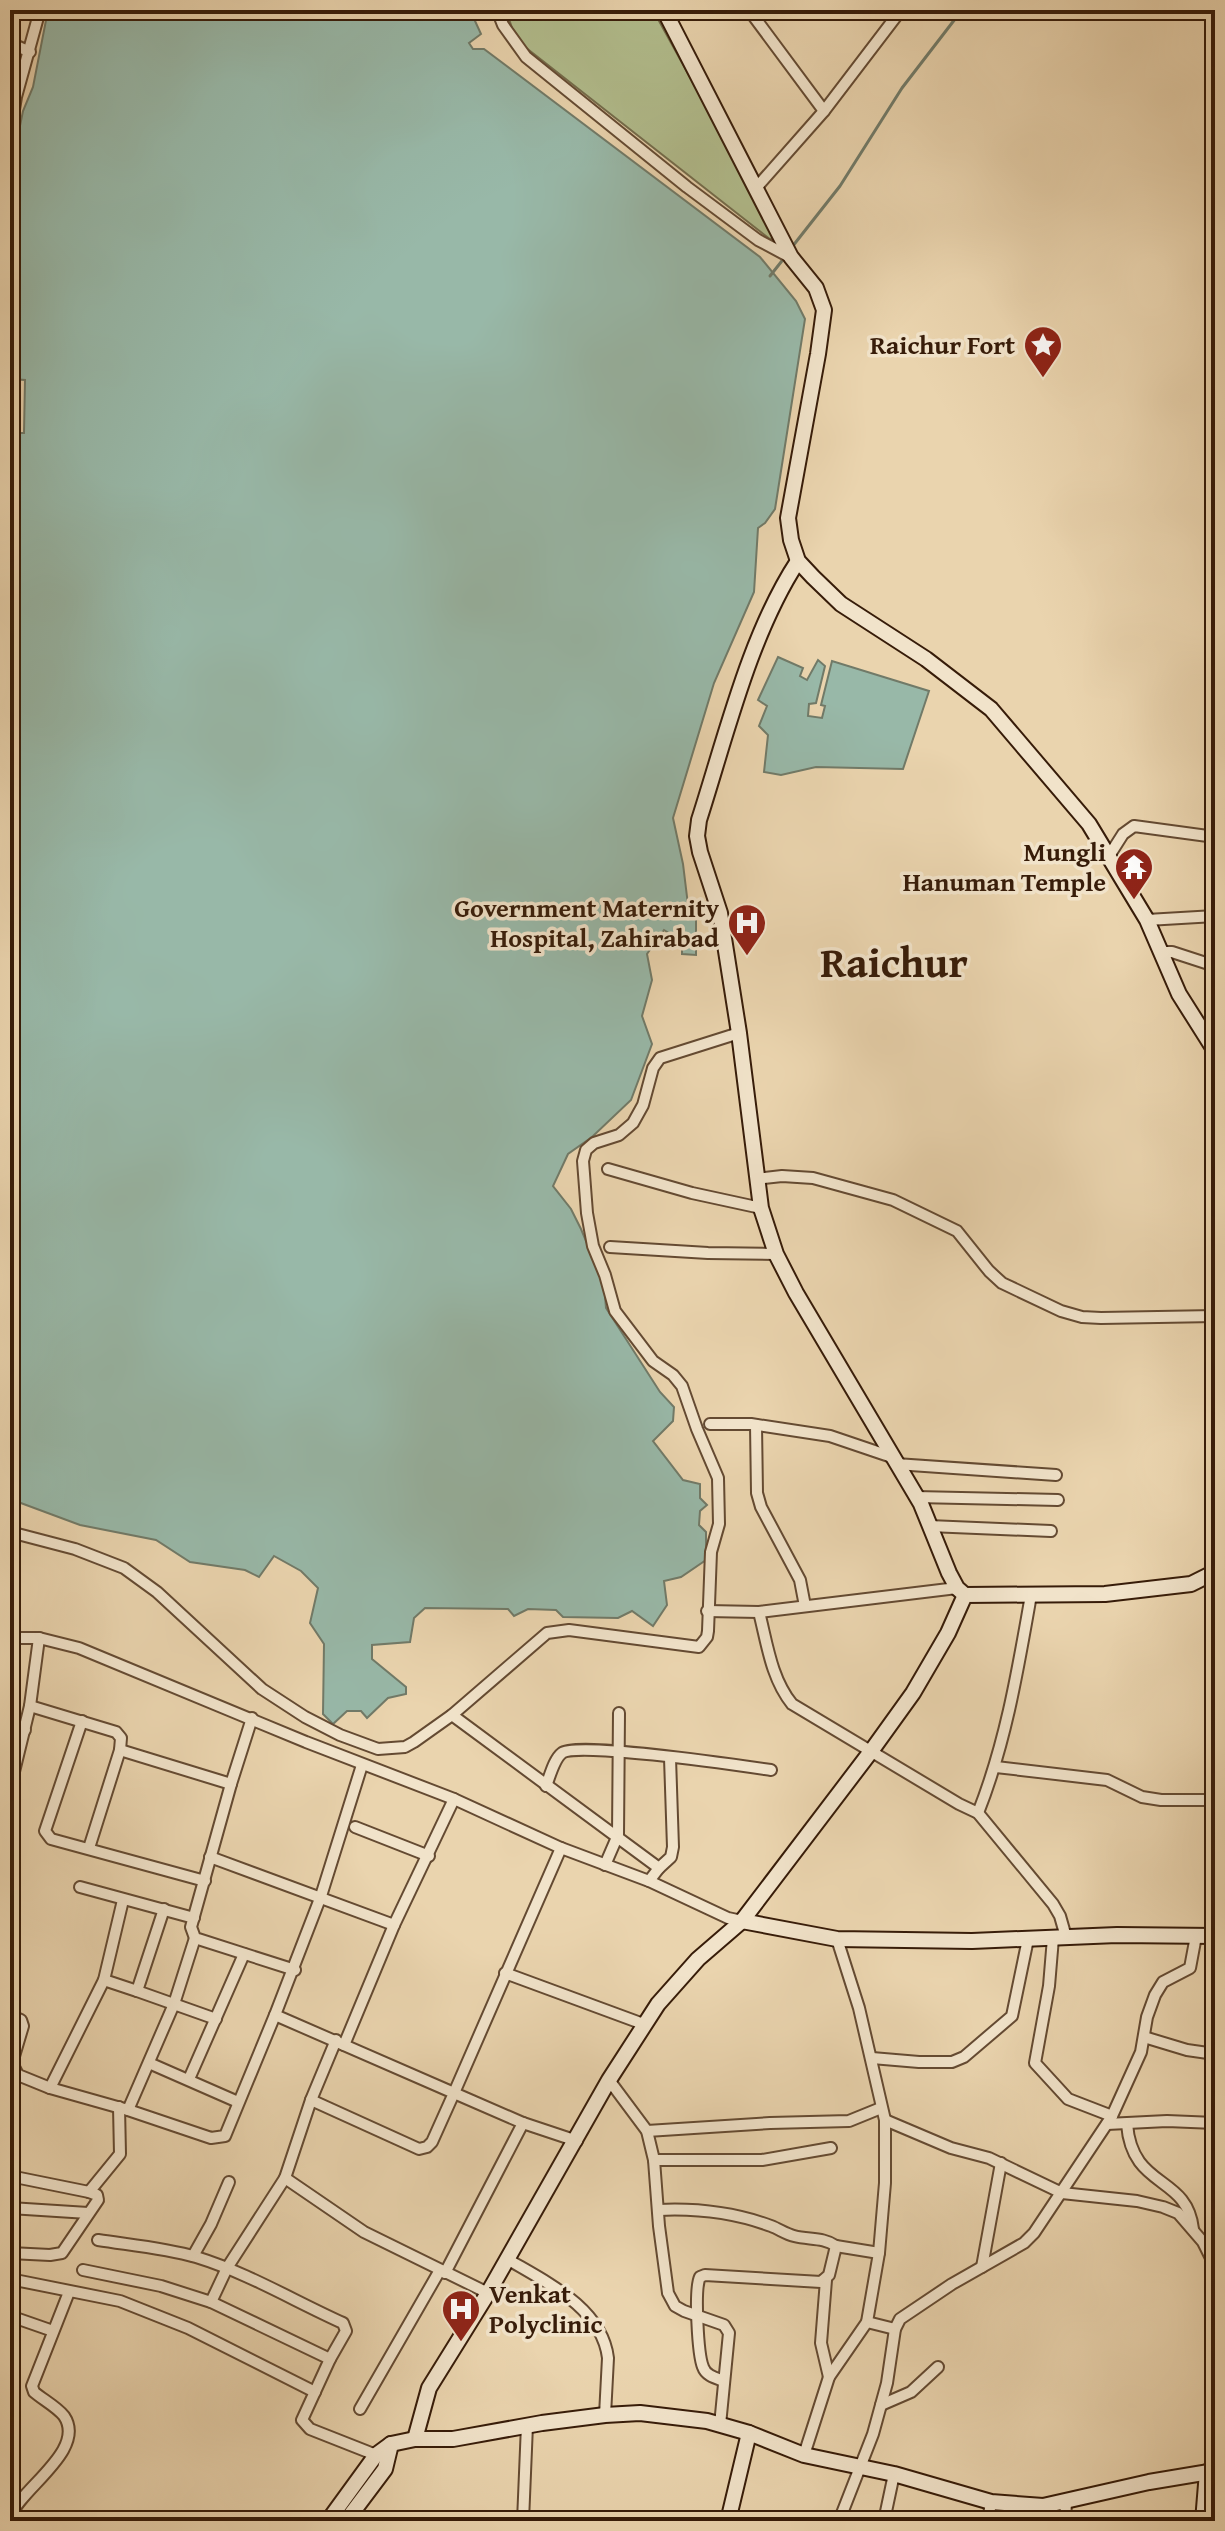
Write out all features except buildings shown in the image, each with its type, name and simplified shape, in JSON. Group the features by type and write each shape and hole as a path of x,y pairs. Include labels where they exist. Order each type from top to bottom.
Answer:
{"street":[{"path":"10,135 16,97 40,10"},
{"path":"497,10 503,25 526,57 687,187 758,240 794,260"},
{"path":"664,10 794,260 816,288 824,310 788,518 798,561 841,604 926,659 991,709 1070,800 1089,824 1147,920 1179,994 1215,1051"},
{"path":"749,10 824,111"},
{"path":"756,188 824,111 901,10"},
{"path":"10,43 30,52"},
{"path":"415,2439 429,2388 577,2141 609,2080 658,2004 698,1959 742,1921 872,1750 913,1693 948,1633 961,1591 916,1497 776,1254 761,1208 756,1179 739,1033 720,913 697,836 699,820 761,632 779,590 798,561"},
{"path":"1109,856 1123,834 1134,826 1215,837"},
{"path":"1147,920 1215,916"},
{"path":"1161,952 1182,954 1215,966"},
{"path":"10,1532 75,1549 124,1568 157,1592 262,1689 305,1717 340,1735 378,1749 391,1750 414,1742 452,1715 547,1633 569,1630 696,1648 702,1645 707,1637 711,1552 719,1524 718,1478 682,1386 673,1375 653,1361 615,1311 593,1246 583,1161 586,1150 594,1143 619,1135 633,1123 643,1105 653,1068 660,1058 739,1033"},
{"path":"608,1169 692,1193 761,1208"},
{"path":"756,1179 782,1176 813,1178 893,1200 957,1231 1002,1283 1061,1311 1101,1318 1215,1316"},
{"path":"610,1247 776,1254"},
{"path":"710,1424 756,1425 830,1436 894,1460 1056,1475"},
{"path":"756,1425 757,1493 761,1507 800,1580 805,1606"},
{"path":"916,1497 1058,1500"},
{"path":"929,1526 1051,1531"},
{"path":"707,1611 759,1612 961,1591 1031,1595 1105,1594 1191,1584 1215,1572"},
{"path":"978,1813 996,1767 1031,1595"},
{"path":"759,1612 781,1691 792,1704 978,1813 1053,1904 1060,1916 1059,1938 1035,2063 1068,2099 1110,2120 1127,2124 1167,2121 1215,2123"},
{"path":"10,1638 39,1638 79,1648 362,1765 454,1799 561,1848 649,1881 728,1918 837,1939 972,1941 1215,1936"},
{"path":"11,1782 30,1706 39,1638"},
{"path":"30,1706 116,1732 121,1738 89,1848"},
{"path":"605,1865 618,1835 619,1713"},
{"path":"452,1715 659,1868"},
{"path":"89,2192 120,2154 124,2108 149,2063 174,2004 195,1938 191,1927 210,1857 252,1718"},
{"path":"82,1721 45,1831 51,1839 205,1881"},
{"path":"10,1725 25,1730"},
{"path":"120,1750 231,1784"},
{"path":"546,1786 564,1751 619,1752 771,1770"},
{"path":"649,1881 671,1857 673,1847 670,1758"},
{"path":"10,2015 21,2020 23,2026 12,2063 18,2075 50,2088 219,2139 225,2136 295,1970 362,1765"},
{"path":"996,1767 1107,1780 1142,1797 1161,1800 1215,1800"},
{"path":"211,2302 227,2268 285,2178 311,2100 454,1799"},
{"path":"355,1827 429,1856"},
{"path":"311,2100 419,2149 432,2142 561,1848"},
{"path":"210,1857 394,1925"},
{"path":"80,1887 194,1918"},
{"path":"50,2088 104,1980 123,1900"},
{"path":"137,1991 164,1909"},
{"path":"839,2521 861,2469 881,2405 895,2329 900,2319 1024,2243 1062,2193 1110,2120 1141,2052 1155,1995 1163,1982 1190,1968 1196,1936"},
{"path":"195,1938 295,1970"},
{"path":"804,2455 829,2377 867,2322 879,2253 885,2183 885,2120 872,2058 837,1939"},
{"path":"872,2058 952,2062 964,2057 1012,2016 1028,1939"},
{"path":"189,2079 244,1954"},
{"path":"505,1973 646,2025"},
{"path":"104,1980 216,2019"},
{"path":"275,2015 523,2123 577,2141"},
{"path":"1144,2037 1187,2050 1215,2054"},
{"path":"149,2063 238,2102"},
{"path":"609,2080 647,2131 654,2160 668,2293 675,2306 724,2325 729,2333 720,2425"},
{"path":"647,2131 849,2121 881,2108"},
{"path":"885,2120 951,2148 1001,2163 1062,2193 1163,2207 1178,2213 1203,2242 1215,2272 1215,2285"},
{"path":"360,2409 443,2272 523,2123"},
{"path":"1127,2124 1135,2159 1184,2200 1192,2215 1193,2229"},
{"path":"654,2160 762,2160 831,2148"},
{"path":"982,2267 1001,2163"},
{"path":"10,2176 89,2192 97,2195 98,2200 62,2253 10,2253"},
{"path":"285,2178 364,2232 488,2293"},
{"path":"193,2256 229,2182"},
{"path":"10,2208 88,2213"},
{"path":"658,2210 693,2209 726,2213 774,2227 790,2236 879,2253"},
{"path":"98,2240 193,2256 227,2268 343,2323 346,2331 303,2415 305,2425 376,2455"},
{"path":"829,2377 821,2343 826,2280 836,2246"},
{"path":"507,2259 560,2291 581,2308 596,2326 608,2358 605,2415"},
{"path":"83,2270 161,2286 211,2302 330,2359"},
{"path":"724,2381 709,2375 702,2365 697,2315 697,2284 700,2277 826,2280"},
{"path":"10,2279 120,2301 188,2328 315,2392"},
{"path":"10,2517 14,2505 63,2452 69,2435 64,2417 34,2392 32,2386 69,2292"},
{"path":"10,2316 53,2331"},
{"path":"867,2322 895,2329"},
{"path":"881,2405 911,2392 938,2367"},
{"path":"328,2521 376,2455 391,2444 415,2439 453,2439 527,2425 640,2413 720,2425 804,2455 894,2474 991,2502 1043,2506 1149,2482 1211,2472 1203,2521"},
{"path":"523,2521 527,2425"},
{"path":"728,2521 749,2433"},
{"path":"346,2521 385,2469 391,2444"},
{"path":"884,2521 894,2474"},
{"path":"988,2521 991,2502"},
{"path":"1065,2521 1066,2502"}],"green space":[{"path":"506,10 653,10 774,230 771,240 525,47 512,28"}],"shaded area":[{"path":"48,10 470,10 481,34 469,43 473,49 484,49 760,257 796,301 805,319 775,509 758,528 754,592 714,683 673,818 689,913 696,920 696,955 682,954 682,941 664,930 647,954 652,980 642,1016 652,1044 631,1100 592,1137 568,1154 553,1186 571,1209 581,1229 604,1284 606,1308 660,1392 674,1407 673,1421 653,1441 683,1480 700,1484 700,1498 707,1505 700,1511 699,1525 706,1532 706,1560 681,1577 664,1581 667,1605 653,1626 632,1611 618,1618 563,1617 556,1610 528,1609 514,1616 508,1609 425,1608 414,1618 410,1642 372,1645 372,1659 406,1687 406,1694 388,1698 367,1718 361,1711 347,1711 333,1724 323,1714 324,1644 310,1623 318,1588 301,1571 274,1556 259,1577 245,1570 190,1562 156,1540 80,1525 10,1499 10,433 24,433 25,380 10,379 11,170 23,111 33,87"},
{"path":"778,657 803,668 800,676 807,680 818,660 825,666 816,703 809,704 808,716 822,718 825,706 821,705 832,661 929,691 903,769 816,767 781,775 764,772 768,735 759,726 767,706 758,700"}],"waterway":[{"path":"792,247 840,186 902,88 962,10"},
{"path":"770,276 785,257"}],"place":[{"name":"Raichur Fort","path":"1043,379"},
{"name":"Mungli Hanuman Temple","path":"1134,901"},
{"name":"Government Maternity Hospital, Zahirabad","path":"747,957"},
{"name":"Venkat Polyclinic","path":"461,2343"}],"district":[{"name":"Raichur","path":"894,962"}]}
